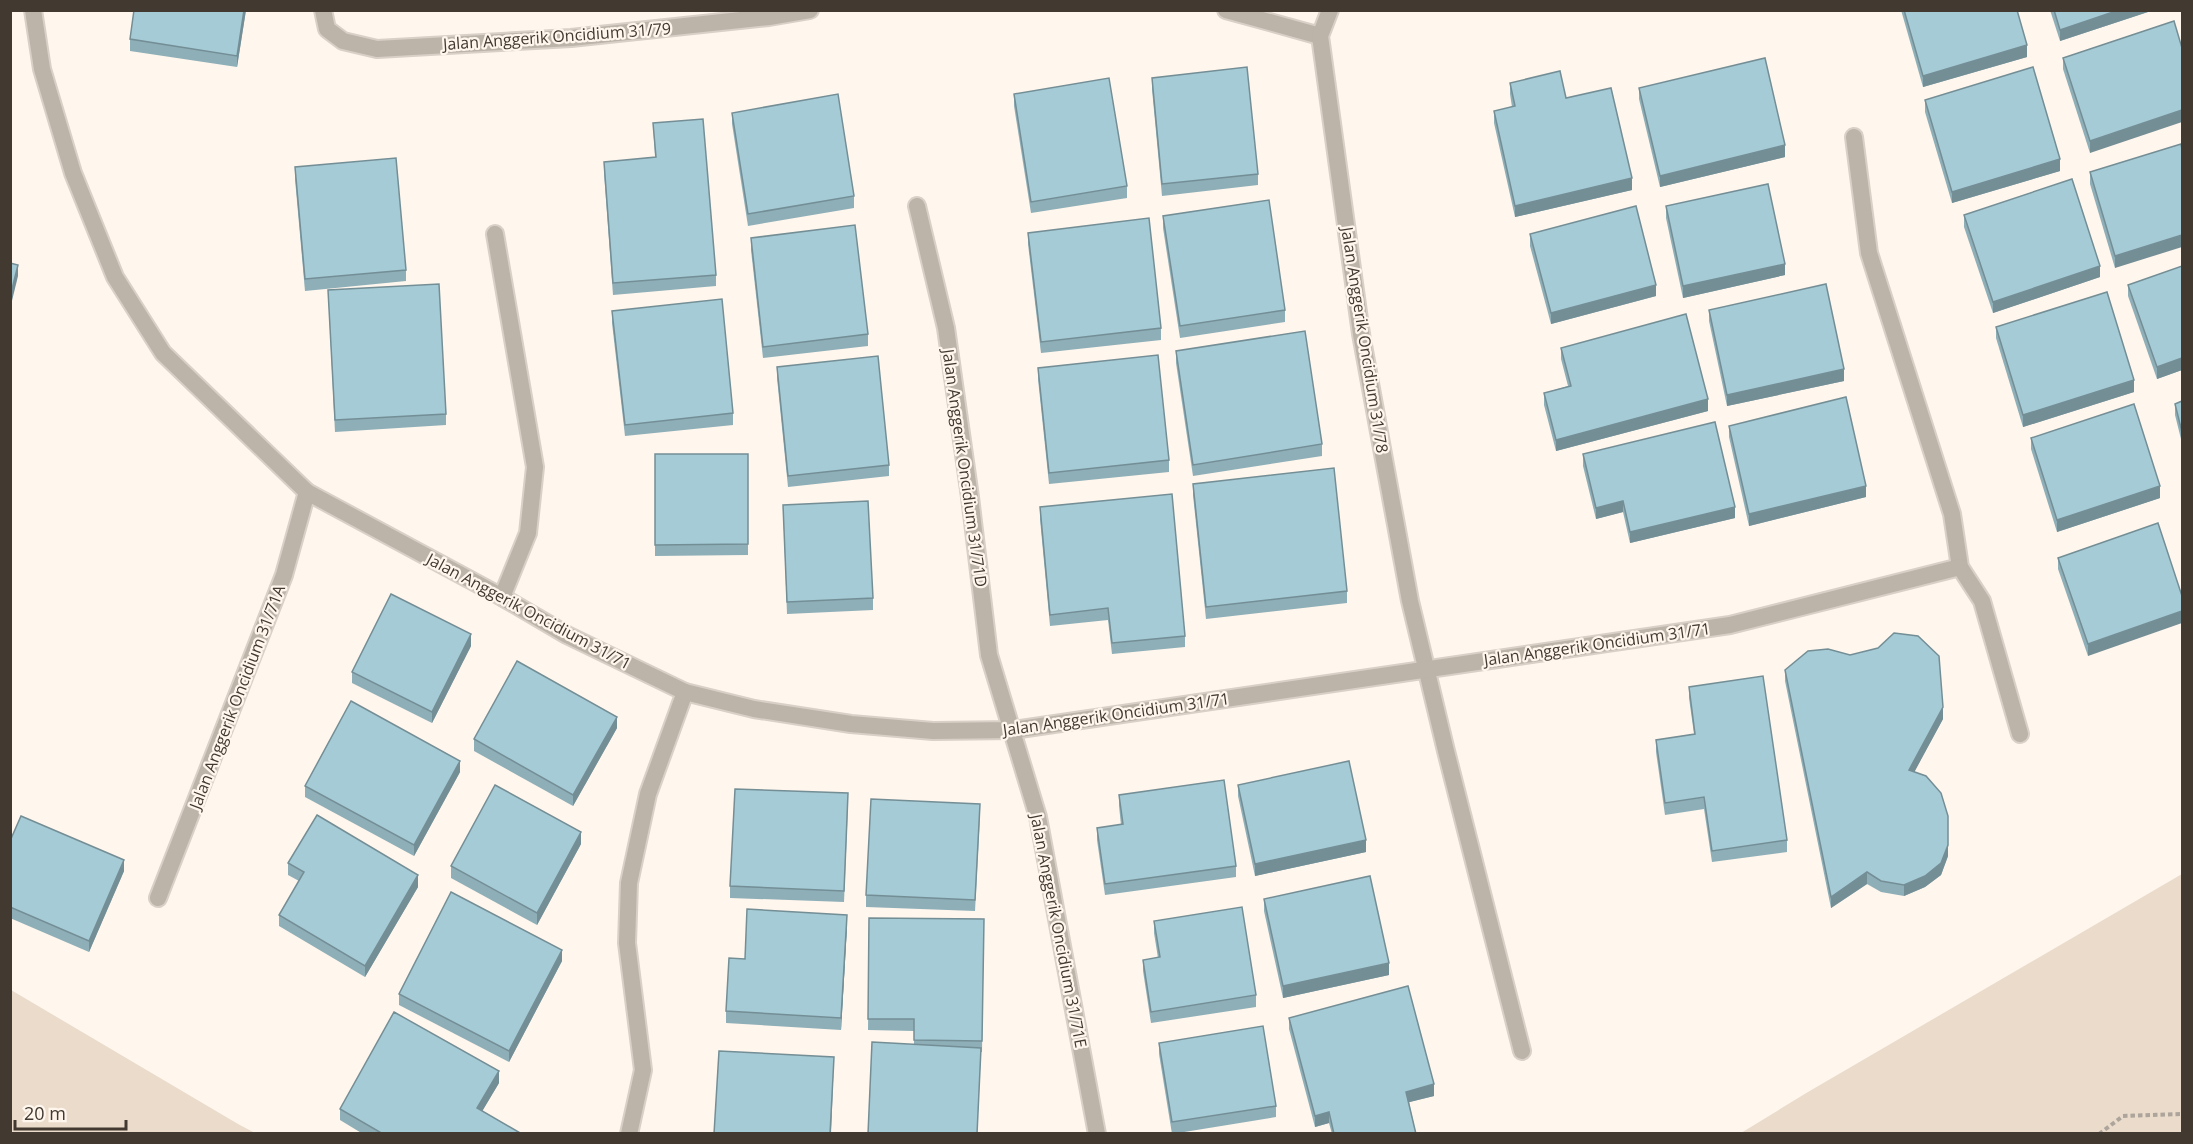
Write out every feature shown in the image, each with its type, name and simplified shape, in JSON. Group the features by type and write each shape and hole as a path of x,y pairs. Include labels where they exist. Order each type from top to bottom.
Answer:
{"street":[{"name":"Jalan Anggerik Oncidium 31/71","path":"33,10 42,69 73,174 115,277 163,353 308,492 502,597 567,635 685,692 753,709 851,724 933,731 1013,730 1730,625 1960,567"},
{"name":"Jalan Anggerik Oncidium 31/79","path":"322,10 327,29 343,41 377,49 571,38 810,10"},
{"path":"1226,10 1320,36"},
{"name":"Jalan Anggerik Oncidium 31/78","path":"1330,10 1320,36 1361,333 1410,601 1522,1051"},
{"path":"1854,137 1869,253 1952,514 1960,567 1982,602 2020,734"},
{"name":"Jalan Anggerik Oncidium 31/71D","path":"917,206 946,328 989,655 1013,730"},
{"path":"495,234 535,467 528,533 502,597"},
{"name":"Jalan Anggerik Oncidium 31/71A","path":"158,898 284,575 308,492"},
{"path":"629,1134 643,1070 627,943 629,883 648,794 685,692"},
{"name":"Jalan Anggerik Oncidium 31/71E","path":"1013,730 1038,817 1097,1134"}],"path":[{"path":"2099,1134 2123,1116 2182,1114"}],"shaded area":[{"path":"2182,874 2182,1133 1741,1133 1808,1092"},
{"path":"11,990 238,1124 255,1133 11,1133"}],"building":[{"path":"134,10 244,10 237,56 130,39"},
{"path":"1904,10 2017,10 2027,45 1923,76"},
{"path":"2054,10 2119,10 2060,30"},
{"path":"2174,21 2182,48 2182,110 2090,141 2063,58"},
{"path":"1765,58 1785,145 1660,176 1639,88"},
{"path":"1247,67 1258,174 1162,184 1152,78"},
{"path":"2033,67 2060,159 1952,192 1925,100"},
{"path":"1560,71 1566,98 1611,88 1632,178 1515,206 1494,111 1515,106 1510,83"},
{"path":"1109,78 1127,186 1031,202 1014,94"},
{"path":"838,94 854,196 748,214 732,113"},
{"path":"703,119 716,275 613,283 604,162 656,157 653,123"},
{"path":"2181,144 2182,235 2115,256 2090,172"},
{"path":"396,158 406,270 305,279 295,167"},
{"path":"2072,179 2100,266 1993,302 1964,215"},
{"path":"1768,184 1785,264 1683,286 1666,206"},
{"path":"1269,200 1285,310 1180,326 1163,216"},
{"path":"1636,206 1656,285 1551,313 1530,234"},
{"path":"1149,218 1161,328 1041,342 1028,233"},
{"path":"855,225 868,334 763,347 751,238"},
{"path":"10,263 18,265 10,297"},
{"path":"2182,266 2182,358 2157,367 2128,285"},
{"path":"439,284 446,414 335,420 328,290"},
{"path":"1826,284 1844,369 1727,395 1709,310"},
{"path":"2107,292 2134,380 2023,415 1996,327"},
{"path":"722,299 733,413 625,425 612,311"},
{"path":"1686,314 1708,399 1556,440 1544,393 1571,386 1561,348"},
{"path":"1305,331 1322,444 1193,465 1176,351"},
{"path":"1158,355 1169,460 1049,473 1038,368"},
{"path":"878,356 889,465 788,476 777,367"},
{"path":"1846,397 1866,486 1749,514 1729,426"},
{"path":"2182,401 2182,432 2175,404"},
{"path":"2134,404 2160,486 2057,520 2031,438"},
{"path":"1715,422 1735,507 1630,532 1623,501 1596,508 1583,454"},
{"path":"655,454 748,454 748,544 655,545"},
{"path":"1334,468 1347,591 1206,607 1193,484"},
{"path":"1172,494 1185,636 1112,643 1108,608 1050,615 1040,507"},
{"path":"868,501 873,598 787,602 783,505"},
{"path":"2158,523 2182,596 2182,611 2088,644 2058,558"},
{"path":"391,594 471,634 432,712 352,672"},
{"path":"1894,633 1918,636 1939,656 1943,707 1909,770 1926,776 1941,793 1948,816 1948,845 1941,863 1925,876 1904,885 1881,881 1867,872 1831,897 1785,670 1808,651 1828,649 1850,655 1878,648"},
{"path":"517,661 617,717 573,795 474,739"},
{"path":"1763,676 1787,840 1712,851 1704,797 1665,803 1656,740 1695,734 1689,687"},
{"path":"351,701 460,761 414,845 305,786"},
{"path":"1349,761 1366,840 1255,864 1238,785"},
{"path":"1224,780 1236,866 1105,884 1097,828 1123,824 1119,795"},
{"path":"495,785 581,832 537,913 451,866"},
{"path":"735,789 848,793 844,891 730,886"},
{"path":"871,799 980,804 975,900 866,895"},
{"path":"317,815 418,875 365,966 279,915 304,872 288,863"},
{"path":"21,816 124,860 89,941 10,907 10,841"},
{"path":"1370,876 1389,963 1283,986 1264,899"},
{"path":"451,892 562,950 509,1051 399,994"},
{"path":"1242,907 1256,995 1151,1012 1143,960 1160,957 1154,921"},
{"path":"747,909 847,915 841,1018 726,1011 729,958 745,959"},
{"path":"869,918 984,919 982,1041 914,1040 914,1019 868,1019"},
{"path":"1408,986 1434,1084 1406,1092 1416,1134 1334,1134 1329,1112 1315,1116 1289,1018"},
{"path":"394,1012 499,1071 477,1108 522,1134 383,1134 340,1109"},
{"path":"1263,1026 1276,1106 1172,1122 1159,1043"},
{"path":"872,1042 981,1048 977,1134 868,1134"},
{"path":"719,1051 834,1057 830,1134 714,1134"}]}
